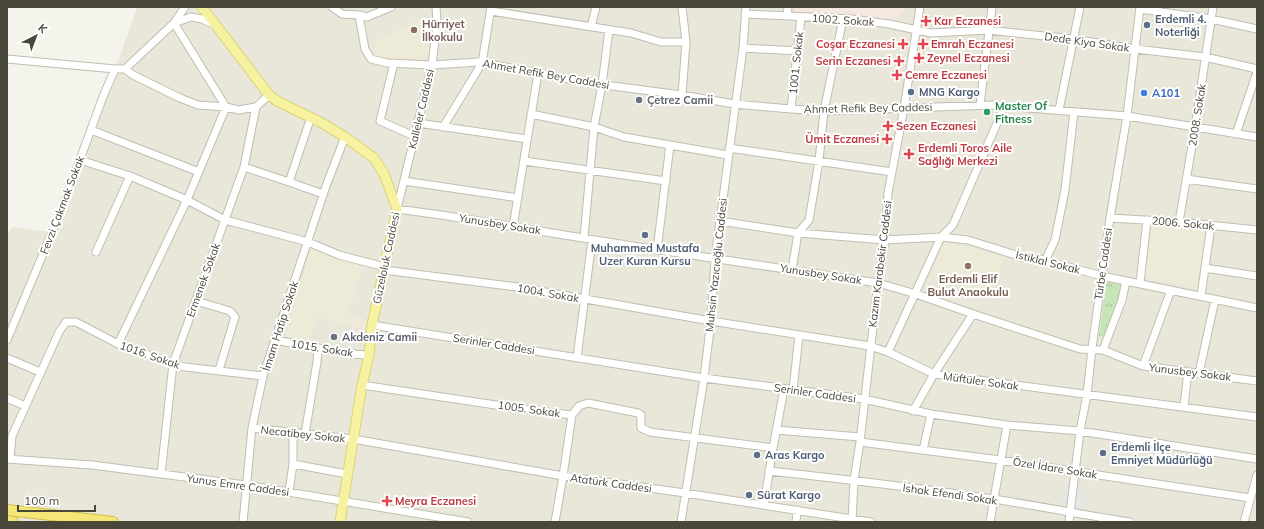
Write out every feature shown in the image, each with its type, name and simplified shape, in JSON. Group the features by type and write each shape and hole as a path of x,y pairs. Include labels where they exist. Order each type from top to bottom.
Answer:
{"highway":[{"path":"7,510 113,522"},
{"path":"7,521 13,522"}],"main road":[{"name":"Güzeloluk Caddesi","path":"202,7 269,95 277,101 311,117 345,137 374,158 384,174 397,209 372,325 369,355 362,385 342,501 340,522"}],"street":[{"path":"126,69 174,23 185,7"},
{"path":"332,7 342,14 367,17 391,7"},
{"path":"591,27 596,7"},
{"path":"682,7 686,42 682,95"},
{"name":"1001. Sokak","path":"787,16 788,7"},
{"name":"Kazım Karabekir Caddesi","path":"852,521 854,480 878,283 885,240 888,192 904,108 920,7"},
{"path":"980,105 992,7"},
{"path":"1059,110 1080,7"},
{"name":"2008. Sokak","path":"1179,222 1213,7"},
{"name":"Kalleler Caddesi","path":"397,209 432,65 437,23 437,8"},
{"path":"1140,8 1211,19 1257,29"},
{"name":"Türbe Caddesi","path":"1069,522 1080,431 1087,395 1110,218 1127,116 1140,8"},
{"path":"443,127 482,63 491,9 631,33 661,42 686,42"},
{"name":"1002. Sokak","path":"746,10 787,16 843,19 889,24 915,31"},
{"name":"Muhsin Yazıcıoğlu Caddesi","path":"681,522 704,378 711,321 715,259 746,10"},
{"name":"Ahmet Refik Bey Caddesi","path":"359,15 365,49 371,59 387,63 432,65 482,63 602,84 734,104 791,109 824,111 980,105 1127,116 1257,137"},
{"path":"174,23 191,17 202,19 217,26"},
{"name":"1001. Sokak","path":"791,109 801,17"},
{"path":"792,270 798,232 808,220 819,161 824,111 843,19"},
{"path":"174,23 226,107"},
{"path":"584,238 594,127 602,84 609,30"},
{"name":"Dede Kiya Sokak","path":"915,31 931,33 988,30 1073,39 1135,49 1205,57 1257,70"},
{"path":"742,48 798,51"},
{"path":"7,58 126,69 133,75 198,105 226,107 239,110 256,107 269,95"},
{"path":"394,63 380,121 414,136"},
{"name":"Fevzi Çakmak Sokak","path":"7,340 61,211 104,94 115,69"},
{"path":"1236,134 1257,70"},
{"path":"513,226 538,73"},
{"path":"118,344 187,200 226,107"},
{"name":"Ermenek Sokak","path":"161,474 173,364 244,168 256,107"},
{"path":"888,352 941,237 953,225 1004,107"},
{"path":"1044,261 1055,240 1065,190 1074,112"},
{"path":"531,114 594,127 624,137 670,145 819,161 892,172"},
{"path":"289,182 311,117"},
{"path":"418,123 527,139"},
{"path":"91,130 199,172"},
{"name":"İmam Hatip Sokak","path":"243,522 252,428 263,376 323,194 345,137"},
{"path":"657,250 670,145"},
{"name":"1004. Sokak","path":"80,160 130,176 187,200 225,220 308,242 339,255 384,269 518,287 711,321"},
{"path":"524,161 666,181"},
{"path":"244,168 323,194"},
{"path":"96,252 130,176"},
{"path":"1186,179 1257,189"},
{"path":"404,180 518,198"},
{"name":"Yunusbey Sokak","path":"397,209 441,214 592,240 878,283 916,294 1080,349 1092,348 1103,350 1143,366 1257,381"},
{"name":"2006. Sokak","path":"1110,218 1179,222 1257,230"},
{"path":"1140,283 1147,220"},
{"name":"İstiklal Sokak","path":"720,221 798,232 885,240 941,237 968,240 1022,257 1102,276 1257,308"},
{"path":"1201,296 1211,225"},
{"path":"577,358 592,240"},
{"path":"1205,268 1257,276"},
{"path":"1103,350 1122,300 1126,281"},
{"path":"1143,366 1171,290"},
{"path":"1199,373 1215,300"},
{"path":"196,301 230,311 234,317 219,370"},
{"path":"913,411 934,374 973,314"},
{"name":"Müftüler Sokak","path":"711,321 870,346 888,352 934,374 1257,417"},
{"name":"1016. Sokak","path":"40,372 59,332 66,322 76,322 118,344 173,364 185,367 263,376"},
{"name":"Serinler Caddesi","path":"372,325 704,378 864,399 931,414 1007,424 1080,431 1257,459"},
{"path":"793,390 799,335"},
{"name":"1015. Sokak","path":"275,340 350,354 369,355"},
{"path":"305,434 318,362 318,348"},
{"path":"7,358 40,372 25,406 9,435 8,459"},
{"path":"1184,407 1188,371"},
{"name":"1005. Sokak","path":"362,385 572,415 579,406 588,403 638,413 641,415 641,428 650,432 773,448"},
{"path":"764,504 784,389"},
{"path":"7,398 25,406"},
{"path":"923,450 931,414"},
{"path":"555,522 572,415"},
{"path":"990,522 1007,424"},
{"name":"Necatibey Sokak","path":"252,428 353,439"},
{"name":"Özel İdare Sokak","path":"776,430 860,440 1000,460 1252,500"},
{"path":"289,492 293,464 293,433"},
{"name":"Atatürk Caddesi","path":"353,439 563,476 764,504 852,521 871,522"},
{"name":"Yunus Emre Caddesi","path":"8,459 92,465 246,485 468,522"},
{"path":"293,464 347,474"},
{"name":"İshak Efendi Sokak","path":"769,471 854,480 994,499 1130,522"},
{"path":"1244,522 1252,500 1257,475"},
{"path":"796,522 797,510"}],"shaded area":[{"path":"137,7 1257,7 1257,522 7,522 7,235 12,227 59,233"},
{"path":"792,7 907,7 894,21 794,11"},
{"name":"Hürriyet İlkokulu","path":"433,17 430,59 391,60 375,56 376,40 417,20"},
{"path":"1151,225 1204,226 1207,232 1197,288 1147,279 1144,276"},
{"name":"Erdemli Elif Bulut Anaokulu","path":"946,242 1004,257 988,297 932,276 942,244"},
{"path":"315,247 364,261 348,315 370,321 367,330 316,316 309,341 286,335 311,249"},
{"path":"1062,485 1069,486 1065,509 1058,508"},
{"path":"1079,489 1086,490 1083,512 1076,511"}],"green space":[{"path":"1109,281 1123,284 1119,302 1106,337 1099,336 1106,284"}],"place":[{"name":"Kar Eczanesi","path":"926,21"},
{"name":"Erdemli 4. Noterliği","path":"1147,25"},
{"name":"Hürriyet İlkokulu","path":"414,30"},
{"name":"Coşar Eczanesi","path":"903,44"},
{"name":"Emrah Eczanesi","path":"923,44"},
{"name":"Zeynel Eczanesi","path":"919,58"},
{"name":"Serin Eczanesi","path":"899,61"},
{"name":"Cemre Eczanesi","path":"897,75"},
{"name":"MNG Kargo","path":"911,92"},
{"name":"A101","path":"1144,93"},
{"name":"Çetrez Camii","path":"639,100"},
{"name":"Master Of Fitness","path":"987,112"},
{"name":"Sezen Eczanesi","path":"888,126"},
{"name":"Ümit Eczanesi","path":"887,139"},
{"name":"Erdemli Toros Aile Sağlığı Merkezi","path":"909,154"},
{"name":"Muhammed Mustafa Uzer Kuran Kursu","path":"645,235"},
{"name":"Erdemli Elif Bulut Anaokulu","path":"968,266"},
{"name":"Akdeniz Camii","path":"334,337"},
{"name":"Erdemli İlçe Emniyet Müdürlüğü","path":"1103,453"},
{"name":"Aras Kargo","path":"757,455"},
{"name":"Sürat Kargo","path":"749,495"},
{"name":"Meyra Eczanesi","path":"387,501"}]}
